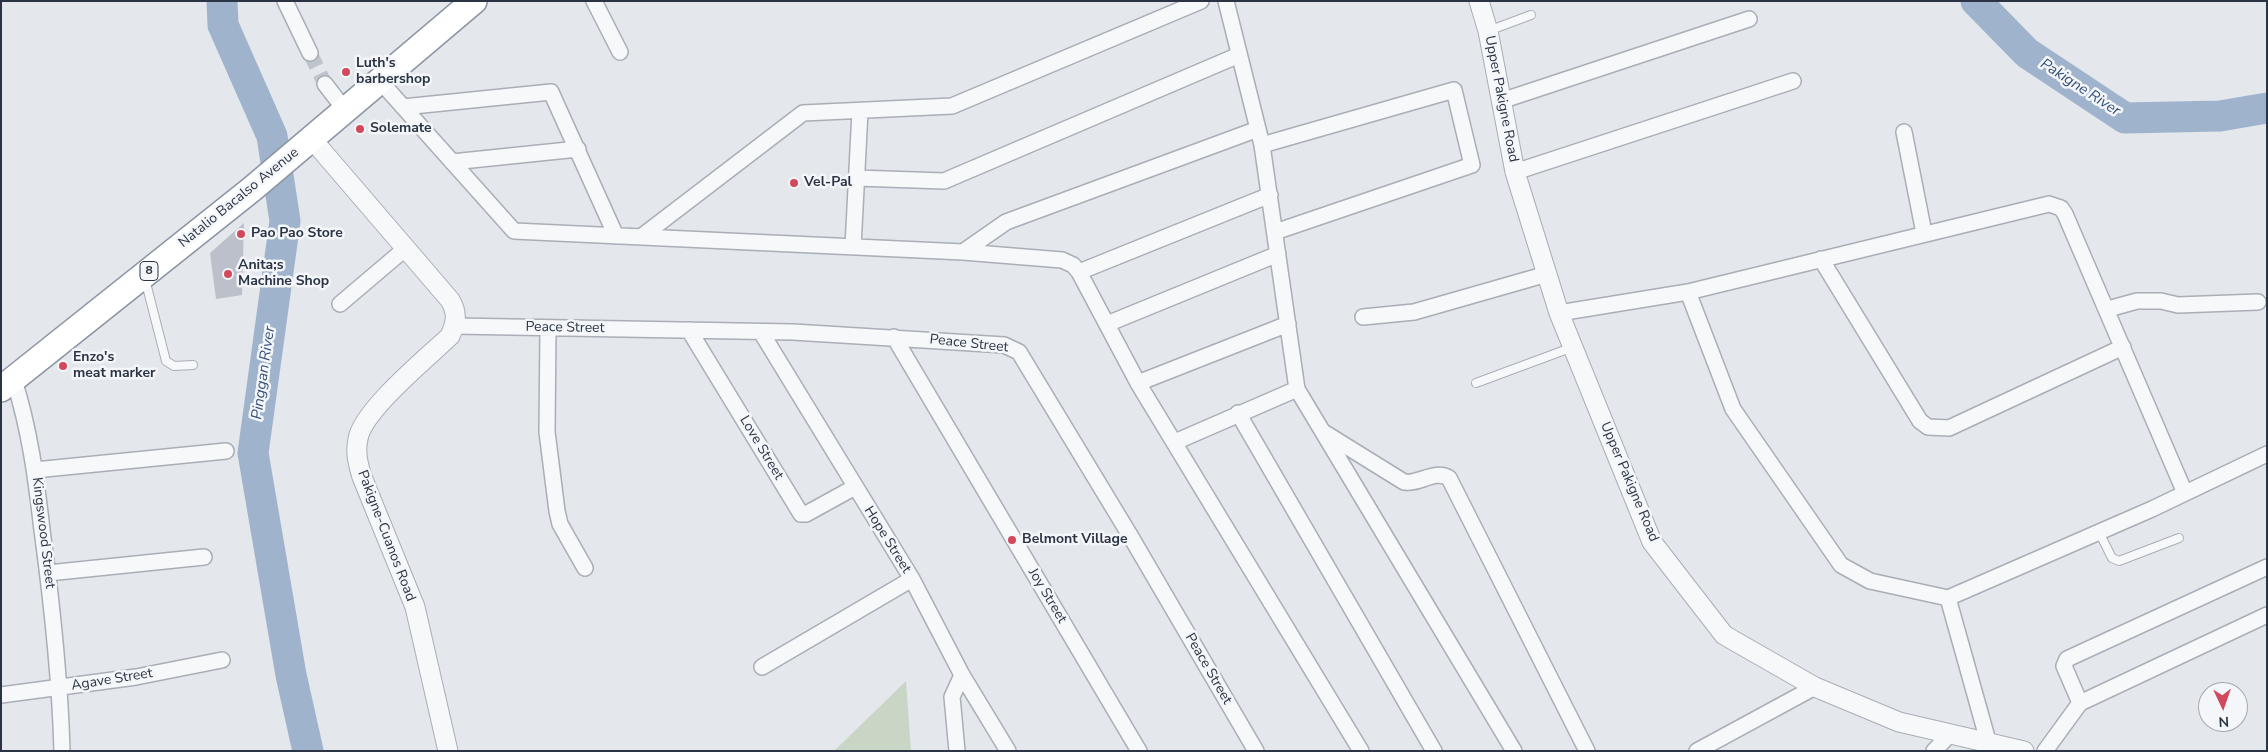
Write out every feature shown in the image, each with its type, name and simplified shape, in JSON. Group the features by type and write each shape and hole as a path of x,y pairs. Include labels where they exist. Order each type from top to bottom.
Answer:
{"highway":[{"name":"Natalio Bacalso Avenue","path":"8,385 252,189 474,1"}],"street":[{"path":"285,1 310,53"},
{"path":"594,1 620,52"},
{"path":"641,237 803,114 952,106 1201,1"},
{"path":"1226,1 1262,145 1297,389 1514,751"},
{"name":"Upper Pakigne Road","path":"1479,1 1488,31 1515,172 1559,313 1652,542 1724,635 1815,687 1899,722 1988,741 2024,751"},
{"path":"1501,101 1749,19"},
{"path":"857,178 944,181 1239,54"},
{"path":"380,81 514,231 963,252 1062,260 1073,265 1079,272 1138,383 1361,751"},
{"path":"1515,172 1793,81"},
{"path":"325,84 345,110"},
{"path":"1262,145 1454,90 1472,166 1275,232"},
{"path":"403,106 551,92 616,236"},
{"path":"853,247 860,111"},
{"path":"963,252 1006,222 1258,129"},
{"path":"1904,132 1924,233"},
{"path":"304,145 406,248 454,307 455,326"},
{"path":"452,162 578,150"},
{"path":"1079,272 1270,195"},
{"path":"1559,313 1688,292 1924,233 2049,204 2055,205 2066,214 2185,492"},
{"path":"340,304 406,248"},
{"path":"1107,324 1278,254"},
{"path":"1821,259 1920,421 1928,427 1949,428 2124,347"},
{"path":"1363,317 1414,312 1547,274"},
{"path":"1688,292 1733,409 1841,565 1870,581 1948,598 2099,532 2267,454"},
{"path":"2108,309 2137,301 2161,301 2178,305 2258,302"},
{"path":"1138,383 1288,324"},
{"name":"Peace Street","path":"455,326 689,330 894,337 1004,345 1019,352 1131,537 1256,751"},
{"name":"Pakigne-Cuanos Road","path":"448,751 414,607 362,477 357,451 358,438 365,422 383,401 450,336 455,326"},
{"path":"548,328 547,432 556,511 560,524 585,568"},
{"name":"Love Street","path":"689,330 801,514 806,514 855,487"},
{"name":"Hope Street","path":"761,332 912,579 962,675 1008,751"},
{"name":"Joy Street","path":"894,337 1138,751"},
{"name":"Kingswood Street","path":"8,385 26,417 35,470 60,689 62,751"},
{"path":"1175,442 1297,389"},
{"path":"1238,413 1434,751"},
{"path":"1322,432 1404,482 1411,483 1438,475 1448,478 1587,751"},
{"path":"35,470 226,450"},
{"path":"48,572 204,557"},
{"path":"2080,703 2064,666 2068,659 2267,567"},
{"path":"762,667 912,579"},
{"path":"1948,598 1988,741"},
{"path":"2045,751 2080,703 2267,615"},
{"name":"Agave Street","path":"1,695 60,689 136,677 222,660"},
{"path":"957,751 952,698 962,675"},
{"path":"1697,751 1815,687"},
{"path":"1934,751 1951,733"}],"lane":[{"path":"1488,31 1531,15"},
{"path":"144,275 166,360 174,366 193,365"},
{"path":"1476,383 1573,347"},
{"path":"2099,532 2112,558 2119,561 2179,538"}],"green space":[{"path":"906,681 911,751 834,751"}],"building":[{"name":"Anita;s Machine Shop","path":"244,223 242,295 216,299 210,253"}],"waterway":[{"name":"Pinggan River","path":"222,1 223,25 272,136 285,221 253,453 291,675 308,751"},
{"name":"Pakigne River","path":"1976,1 2027,53 2125,118 2220,116 2267,108"}],"tunnel":[{"path":"310,53 325,84"}],"place":[{"name":"Luth's barbershop","path":"346,72"},
{"name":"Solemate","path":"360,129"},
{"name":"Vel-Pal","path":"794,183"},
{"name":"Pao Pao Store","path":"241,234"},
{"name":"Anita;s Machine Shop","path":"228,274"},
{"name":"Enzo's meat marker","path":"63,366"},
{"name":"Belmont Village","path":"1012,540"}]}
